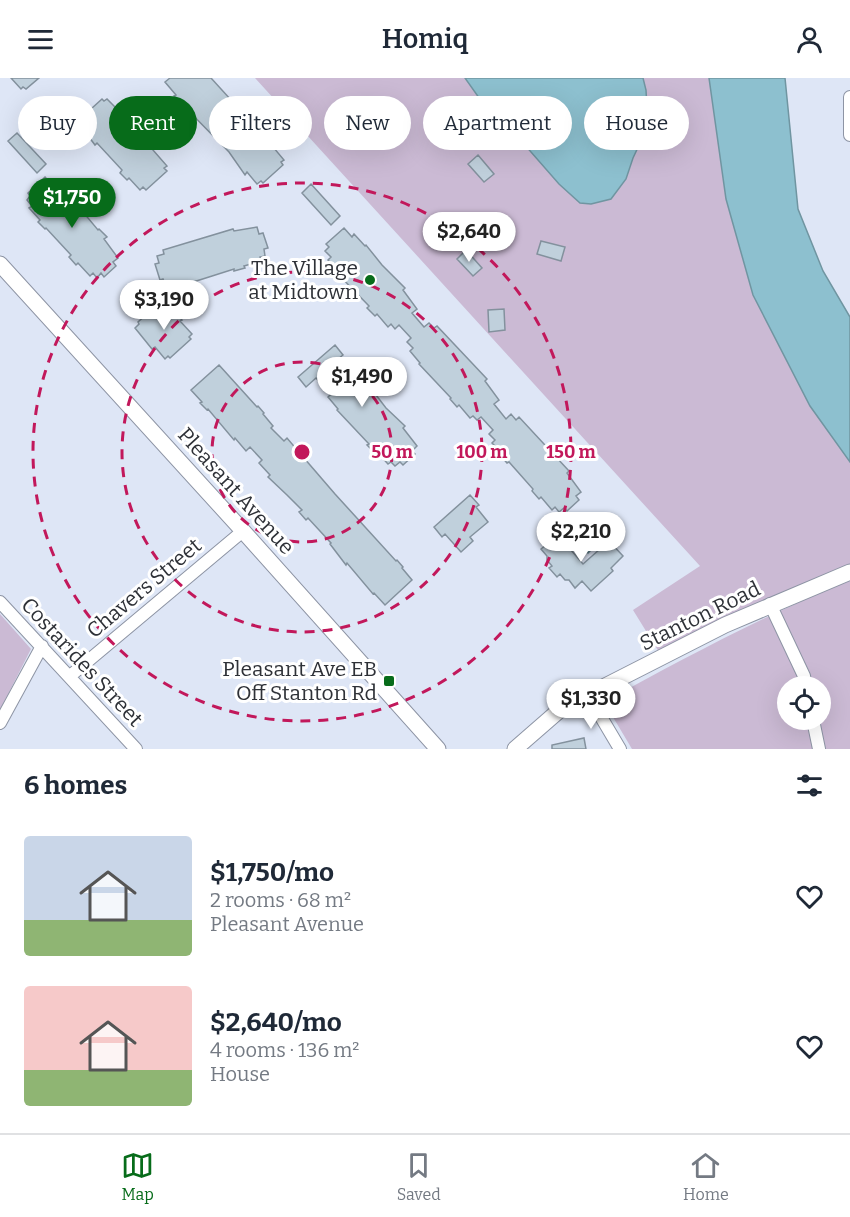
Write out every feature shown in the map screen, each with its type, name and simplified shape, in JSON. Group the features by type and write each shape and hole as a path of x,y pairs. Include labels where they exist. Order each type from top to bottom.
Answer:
{"street":[{"path":"850,97 850,135"},
{"name":"Pleasant Avenue","path":"0,264 438,749"},
{"name":"Chavers Street","path":"70,676 243,531"},
{"name":"Stanton Road","path":"515,749 562,708 725,625 850,572"},
{"name":"Costarides Street","path":"0,602 136,749"},
{"path":"770,604 804,676"},
{"path":"0,723 42,646"},
{"path":"588,695 620,749"},
{"path":"815,730 819,749"}],"shaded area":[{"path":"255,78 709,78 726,199 753,295 810,406 850,462 850,571 662,657 633,610 700,566 312,141 312,96 271,96"},
{"path":"850,581 850,749 632,749 604,702 668,667 796,604"},
{"path":"0,614 31,649 0,710"}],"water":[{"path":"465,78 643,78 646,96 584,96 584,150 637,150 626,179 611,199 591,204 580,203 559,184 529,150 572,150 572,96 478,96"},
{"path":"709,78 785,78 798,209 823,271 850,317 850,462 810,406 753,295 726,199"},
{"path":"577,527 582,533 585,532 596,545 588,553 577,546 579,544 577,538 571,532"}],"building":[{"path":"11,78 39,78 26,89 23,87 21,89"},
{"path":"170,78 211,78 227,96 209,96 209,132 197,119 197,96 174,96 176,95 165,82"},
{"path":"102,99 109,101 109,150 153,150 167,166 164,168 167,171 146,190 143,187 140,190 129,178 127,180 120,173 122,170 97,143 97,104"},
{"path":"17,133 18,150 33,150 46,164 37,173 8,141"},
{"path":"227,150 276,150 284,160 281,162 283,165 263,183 261,181 257,184 247,172 245,175"},
{"path":"478,155 494,174 484,182 468,164"},
{"path":"45,177 53,186 56,183 68,194 98,230 107,237 104,239 118,258 113,262 116,266 104,277 101,273 97,278 93,273 90,276 78,263 76,265 69,257 71,255 38,222 40,220 29,208 32,206 27,200 30,196 28,193"},
{"name":"The Village at Midtown","path":"311,184 340,216 331,225 302,193"},
{"name":"The Village at Midtown","path":"257,227 259,234 263,233 268,248 264,249 265,256 260,257 261,261 244,266 245,268 234,271 234,269 190,283 189,281 166,287 163,279 160,280 155,264 159,263 157,256 164,254 163,250 233,229 234,231"},
{"path":"344,228 352,237 354,234 366,245 405,288 403,290 417,309 412,313 424,327 429,323 434,328 437,326 487,379 485,381 499,400 494,404 506,419 511,414 516,420 519,417 569,471 567,473 581,492 576,496 579,500 567,511 564,508 559,512 555,507 552,510 541,497 539,499 532,491 533,489 509,462 507,463 501,456 503,454 492,443 495,440 489,434 493,430 481,417 477,420 473,416 470,418 459,405 457,407 419,364 410,351 413,348 407,342 411,338 399,325 395,329 391,324 388,327 377,314 375,316 367,308 369,306 337,273 338,271 328,260 331,257 325,251 329,247 326,244"},
{"path":"541,241 565,247 561,261 537,254"},
{"path":"466,250 482,268 473,276 457,259"},
{"path":"162,301 182,320 180,321 192,334 189,337 191,339 170,358 168,356 165,359 155,347 152,349 135,328 138,322"},
{"path":"504,309 505,330 489,332 488,310"},
{"path":"335,345 343,355 338,359 352,375 354,372 365,384 366,382 386,408 405,426 403,428 417,446 412,451 415,454 403,465 400,462 395,466 391,462 388,464 367,445 369,444 337,410 328,397 331,394 316,378 306,387 298,377"},
{"path":"219,365 264,413 273,426 271,428 284,441 287,438 298,451 299,449 306,456 304,458 397,560 412,580 385,605 347,563 346,565 331,543 308,518 306,520 299,512 302,510 268,477 270,475 259,463 262,460 250,447 246,451 235,438 234,440 191,390"},
{"path":"470,495 479,505 476,507 488,522 470,537 473,541 461,552 445,534 442,537 434,527"},
{"path":"558,535 583,564 609,541 623,556 611,568 613,571 591,591 582,581 575,588 569,580 565,580 560,574 557,577 549,568 552,566 541,549"},
{"path":"584,738 586,749 552,749 552,745"}],"place":[{"name":"The Village at Midtown","path":"370,280"},
{"name":"Pleasant Ave EB Off Stanton Rd","path":"389,681"}]}
